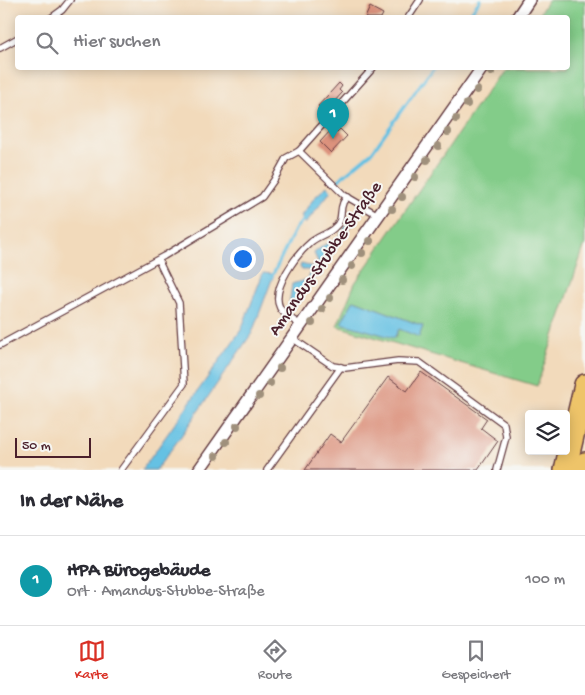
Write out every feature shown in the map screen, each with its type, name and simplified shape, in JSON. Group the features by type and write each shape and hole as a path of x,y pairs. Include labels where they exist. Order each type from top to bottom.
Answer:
{"highway":[{"path":"564,470 585,385"},
{"path":"583,470 585,463"}],"street":[{"path":"519,15 529,0"},
{"name":"Amandus-Stubbe-Straße","path":"199,470 481,70"}],"lane":[{"path":"55,15 70,0"},
{"path":"410,15 420,0"},
{"path":"0,48 15,40"},
{"path":"0,345 158,260 262,197 286,158 299,152 371,70"},
{"path":"299,152 342,193 378,215"},
{"path":"301,325 283,313 279,307 279,290 282,280 300,254 312,241 334,228 338,223 343,203 348,197"},
{"path":"121,470 184,384 179,303 158,260"},
{"path":"292,338 333,366 341,368 398,361 419,362 504,424 506,437 497,470"},
{"path":"267,470 341,368"}],"green space":[{"path":"548,0 585,0 585,244 537,386 337,326 355,283 502,70 570,70 570,15 538,15","holes":["354,300 423,326 419,336 399,329 395,338 341,323"]}],"water":[{"path":"327,186 331,191 305,224 301,216 315,197"},
{"path":"348,223 351,225 317,274 290,308 292,284 308,279 311,272 309,270 302,270 301,264 313,267 318,265 314,253 324,245 336,240"},
{"path":"263,273 274,274 252,333 156,470 142,470 241,330"},
{"path":"354,300 423,326 419,337 399,329 394,338 341,323"}],"building":[{"path":"370,7 383,14 382,15 366,15"},
{"path":"339,83 342,86 339,90 342,93 325,112 318,106"},
{"path":"332,129 336,133 340,129 347,136 331,153 320,142"},
{"path":"421,372 487,419 481,428 498,441 478,470 305,470 330,434 341,442 388,377 407,391"}],"waterway":[{"path":"469,15 480,0"},
{"path":"338,181 372,152 431,70"},
{"path":"271,278 296,228 305,218"}],"place":[{"name":"HPA Bürogebäude","path":"333,139"}]}
